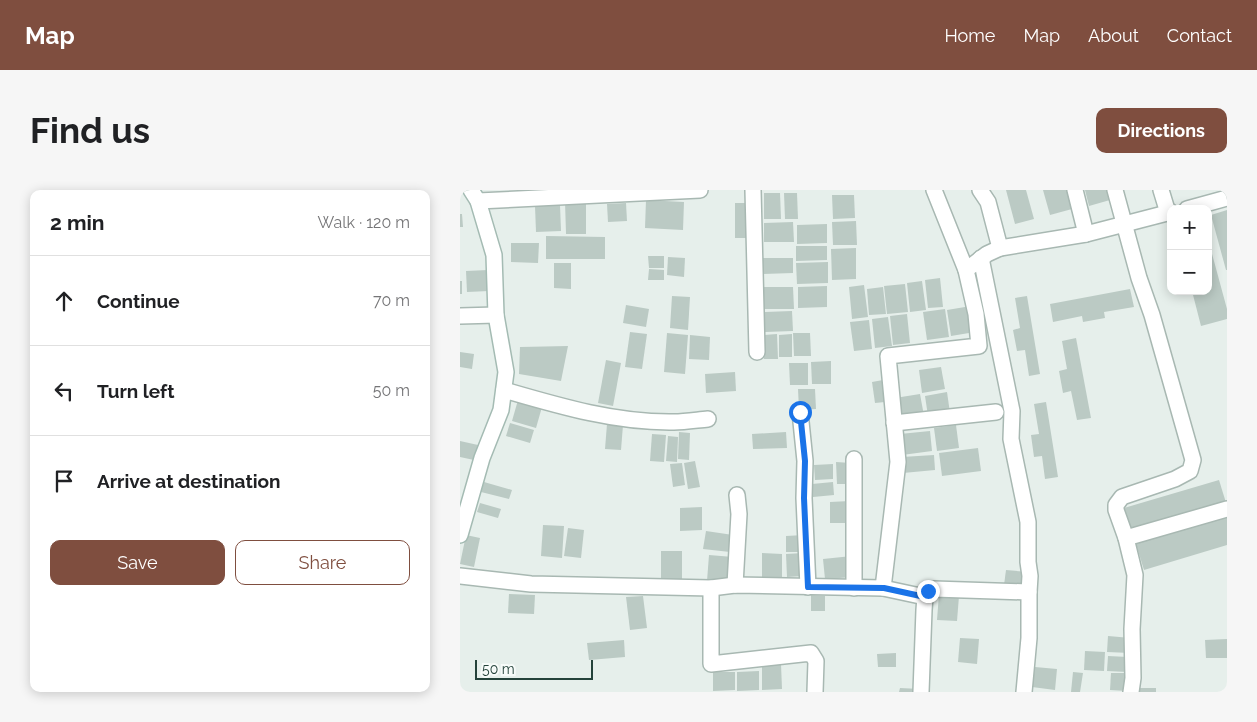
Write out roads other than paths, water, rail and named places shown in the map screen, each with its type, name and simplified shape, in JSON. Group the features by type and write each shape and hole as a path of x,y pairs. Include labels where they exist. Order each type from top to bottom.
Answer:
{"street":[{"path":"460,535 482,458 501,410 506,372 496,315 494,255 474,195 700,190"},
{"path":"753,190 758,352"},
{"path":"884,588 898,462 888,356 979,346 976,314 966,270 934,190"},
{"path":"980,190 988,202 1000,248"},
{"path":"1075,190 1086,234"},
{"path":"1115,190 1193,460 1190,471 1175,479 1122,497 1116,505 1135,575 1131,692"},
{"path":"1161,190 1167,207"},
{"path":"1194,205 1210,196 1227,198"},
{"path":"966,270 986,254 1000,248 1086,234 1167,214"},
{"path":"981,258 1012,411 1011,439 1028,522 1030,576 1029,638 1024,692"},
{"path":"460,316 496,315"},
{"path":"504,390 568,408 635,420 674,422 708,419"},
{"path":"800,412 805,461 804,498 808,587"},
{"path":"894,423 996,412"},
{"path":"854,459 854,588"},
{"path":"735,585 739,514 737,495"},
{"path":"1126,538 1227,509"},
{"path":"460,576 531,584 711,588 735,585 884,588 925,597"},
{"path":"711,588 711,664 811,653 816,661 815,692"},
{"path":"922,692 925,597 928,591 934,589 1029,592"}]}
